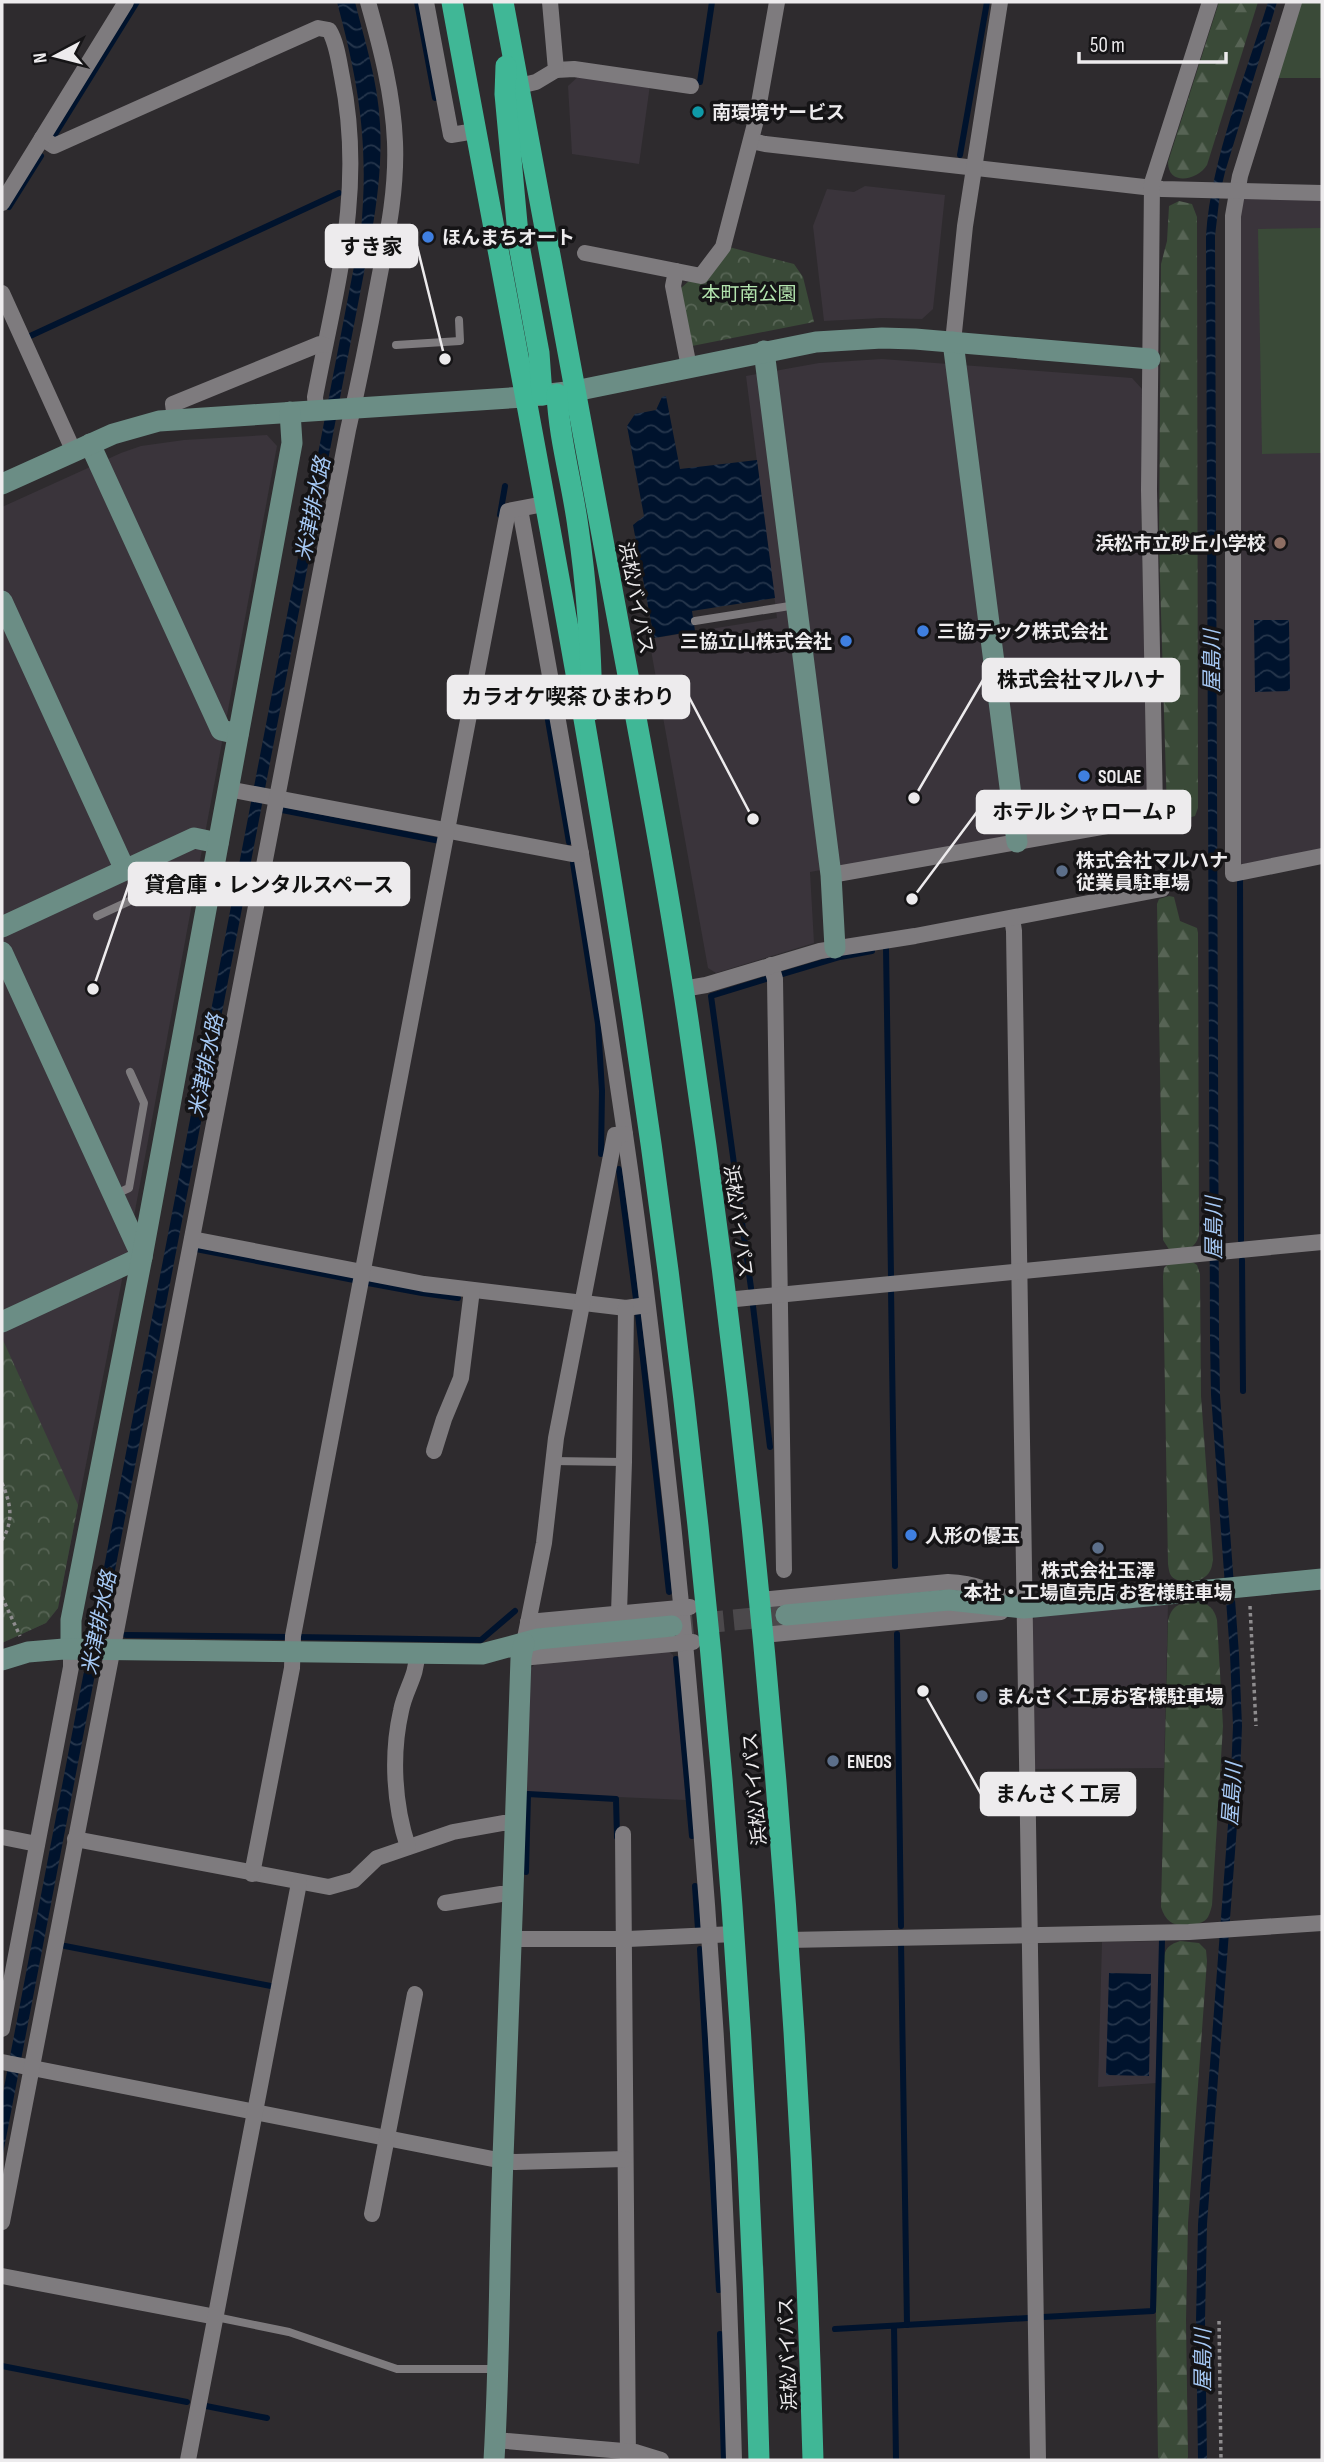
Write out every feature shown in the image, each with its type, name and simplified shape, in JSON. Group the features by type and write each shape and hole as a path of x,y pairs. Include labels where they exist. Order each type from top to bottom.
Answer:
{"highway":[{"name":"浜松バイパス","path":"452,2 475,131 549,394 657,833 683,989 726,1300 775,1604 763,1635 788,1940 804,2200 813,2460"},
{"name":"浜松バイパス","path":"505,12 519,86 549,394 544,504 594,779 627,982 657,1191 706,1605 734,1934 750,2203 759,2460"},
{"path":"505,12 505,94 519,245 539,353 558,418 578,527 592,675 594,779"}],"street":[{"path":"2,202 126,2"},
{"path":"2,2222 28,2067 192,1240 273,798 350,408 394,204 396,173 391,99 368,2"},
{"path":"426,2 451,135 475,131"},
{"path":"550,2 556,71"},
{"path":"585,253 701,276 723,247 751,141 777,2"},
{"path":"1000,2 965,226 953,342 1017,842"},
{"path":"831,876 1141,820 1149,817 1155,810 1149,537 1152,188 1210,2"},
{"path":"1294,2 1232,192 1233,874 1322,856"},
{"path":"42,138 54,146 318,29 329,30 345,91 352,159 348,228 315,397 317,410"},
{"path":"519,86 542,80 556,71 574,69 691,86"},
{"path":"751,141 1152,188 1322,193"},
{"path":"676,271 673,286 689,367"},
{"path":"2,293 221,730 238,733"},
{"path":"2,484 136,426 175,419 549,394 816,342 882,338 1150,359"},
{"path":"175,419 173,404 320,344 325,345"},
{"path":"764,351 831,876 835,948"},
{"path":"2,2029 71,1667 74,1649 71,1620 142,1257 218,843 237,791 238,733 292,443 290,412"},
{"path":"252,1874 292,1668 293,1636 508,511 544,504"},
{"path":"520,509 581,853 625,1134 647,1305 709,1936 725,2204 734,2460"},
{"path":"2,601 125,870"},
{"path":"237,791 572,854 581,853"},
{"path":"2,927 194,838 218,843"},
{"path":"683,989 706,985 835,948 915,936 1162,888"},
{"path":"1012,918 1038,2460"},
{"path":"2,952 142,1257"},
{"path":"771,965 775,979 784,1570"},
{"path":"625,1134 615,1135 552,1461 544,1543 524,1641 514,1823 494,2450 662,2460"},
{"path":"192,1240 424,1284 626,1308 647,1305"},
{"path":"726,1300 1322,1242"},
{"path":"2,1322 142,1257"},
{"path":"434,1451 443,1419 461,1378 472,1290"},
{"path":"619,1613 626,1308"},
{"path":"784,1533 777,1570 775,1604 949,1600 1024,1608"},
{"path":"763,1635 1322,1579"},
{"path":"524,1641 679,1625 706,1605"},
{"path":"2,1660 28,1652 74,1649 482,1654 619,1613 679,1625 709,1640"},
{"path":"408,1847 397,1797 395,1770 401,1709 417,1669 417,1653"},
{"path":"75,1839 329,1887 354,1880 377,1858 408,1847 453,1832 514,1823"},
{"path":"623,1834 628,2456"},
{"path":"2,1837 37,1844"},
{"path":"188,2460 299,1883"},
{"path":"445,1903 512,1894"},
{"path":"788,1940 1211,1931 1322,1923"},
{"path":"512,1939 623,1939 734,1934"},
{"path":"372,2214 415,1994"},
{"path":"2,2062 503,2161 625,2159"},
{"path":"2,2276 216,2317"}],"lane":[{"path":"396,345 460,341 459,320"},
{"path":"695,621 796,605"},
{"path":"97,916 171,882 210,886"},
{"path":"113,1195 129,1188 144,1103 130,1072"},
{"path":"552,1461 624,1462"},
{"path":"216,2317 289,2332 397,2369 498,2370"}],"path":[{"path":"2,1483 10,1511 8,1530 2,1541"},
{"path":"1246,1586 1256,1726"},
{"path":"2,1597 20,1638"},
{"path":"1219,2320 1222,2460"}],"shaded area":[{"path":"581,74 650,85 639,164 572,154 568,86"},
{"path":"865,186 945,195 933,309 922,319 824,321 813,226 827,189 854,192"},
{"name":"浜松市立砂丘小学校","path":"1241,198 1322,199 1322,849 1239,865"},
{"path":"882,359 1132,378 1142,389 1141,518 1148,807 1139,813 810,872 814,943 716,973 708,968 649,639 777,618 746,376 819,363"},
{"path":"267,435 277,446 127,1254 58,1608 46,1623 2,1643 2,507 141,446 184,440"},
{"path":"1168,1604 1164,1768 1033,1769 1031,1622 1035,1617"},
{"path":"668,1651 673,1655 686,1800 526,1793 530,1669 535,1664"},
{"path":"1161,1941 1157,2083 1098,2087 1102,1942"}],"green space":[{"path":"1219,2 1258,2 1207,165 1191,177 1178,178 1169,170 1168,162"},
{"path":"1300,2 1322,2 1322,78 1277,78"},
{"path":"1179,201 1192,204 1197,217 1198,808 1195,816 1176,821 1170,820 1167,813 1159,546 1161,264 1167,241 1169,206"},
{"path":"1322,228 1322,453 1262,454 1258,229"},
{"name":"本町南公園","path":"729,247 794,264 803,277 814,322 692,346 681,288 689,281 704,284 727,254"},
{"path":"1174,897 1180,921 1197,928 1198,933 1199,1235 1192,1247 1170,1251 1163,1240 1157,904 1159,899"},
{"path":"1191,1261 1197,1265 1200,1274 1201,1396 1213,1560 1211,1569 1204,1578 1189,1582 1173,1578 1168,1564 1163,1276 1164,1268 1169,1263"},
{"path":"2,1338 78,1505 58,1608 46,1623 2,1643"},
{"path":"1197,1601 1210,1607 1217,1620 1223,1726 1212,1905 1208,1917 1203,1921 1182,1925 1169,1921 1161,1907 1168,1621 1178,1605"},
{"path":"1180,1941 1199,1943 1206,1950 1207,1961 1188,2223 1188,2457 1187,2460 1160,2460 1156,2312 1164,1956 1169,1946"}],"water":[{"name":"米津排水路","path":"337,2 355,2 377,93 380,151 374,218 2,2159 2,2098 361,230 363,142 351,60"},
{"name":"屋島川","path":"1268,2 1277,2 1225,172 1215,236 1220,1395 1242,1726 1239,1799 1207,2224 1207,2460 1198,2460 1198,2224 1233,1726 1211,1395 1206,236 1209,207 1222,147"},
{"path":"666,396 680,469 757,460 775,598 692,611 695,631 654,638 633,525 644,516 627,426 635,414 656,410 662,397"},
{"path":"1254,620 1289,620 1290,691 1255,692"},
{"path":"1109,1973 1151,1974 1149,2076 1106,2075"}],"waterway":[{"path":"54,136 137,2"},
{"path":"417,2 435,98"},
{"path":"700,82 712,2"},
{"path":"960,155 987,2"},
{"path":"9,207 41,156"},
{"path":"28,337 339,193"},
{"path":"500,515 505,486"},
{"path":"544,697 569,842"},
{"path":"282,810 440,841"},
{"path":"573,863 598,1024 602,1091 601,1154"},
{"path":"1240,880 1241,1240"},
{"path":"886,948 891,1276"},
{"path":"783,974 840,957 872,951"},
{"path":"751,1288 711,996 766,979"},
{"path":"619,1169 636,1299"},
{"path":"196,1249 354,1280"},
{"path":"1242,1260 1243,1391"},
{"path":"368,1283 458,1298"},
{"path":"891,1289 895,1566"},
{"path":"753,1306 770,1447"},
{"path":"638,1314 669,1592"},
{"path":"296,1637 481,1640 515,1611"},
{"path":"897,1634 901,1926"},
{"path":"126,1635 287,1637"},
{"path":"676,1659 692,1836"},
{"path":"526,1872 528,1794 616,1799 617,1837"},
{"path":"695,1886 698,1929"},
{"path":"1043,2317 1153,2311 1162,1940"},
{"path":"901,1942 907,2325"},
{"path":"65,1946 276,1987"},
{"path":"700,1949 719,2290"},
{"path":"835,2329 1028,2318"},
{"path":"894,2326 896,2460"},
{"path":"720,2334 724,2460"},
{"path":"2,2366 187,2402"},
{"path":"206,2406 267,2418"}],"tunnel":[{"path":"672,1626 786,1615"}],"place":[{"name":"南環境サービス","path":"698,112"},
{"name":"ほんまちオート","path":"428,237"},
{"name":"すき家","path":"445,359"},
{"name":"浜松市立砂丘小学校","path":"1280,543"},
{"name":"三協テック株式会社","path":"923,631"},
{"name":"三協立山株式会社","path":"846,641"},
{"name":"SOLAE","path":"1084,776"},
{"name":"株式会社マルハナ","path":"914,798"},
{"name":"カラオケ喫茶 ひまわり","path":"753,819"},
{"name":"株式会社マルハナ 従業員駐車場","path":"1062,871"},
{"name":"ホテル シャローム P","path":"912,899"},
{"name":"貸倉庫・レンタルスペース","path":"93,989"},
{"name":"人形の優玉","path":"911,1535"},
{"name":"株式会社玉澤 本社・工場直売店 お客様駐車場","path":"1098,1548"},
{"name":"まんさく工房","path":"923,1691"},
{"name":"まんさく工房お客様駐車場","path":"982,1696"},
{"name":"ENEOS","path":"833,1761"}]}
